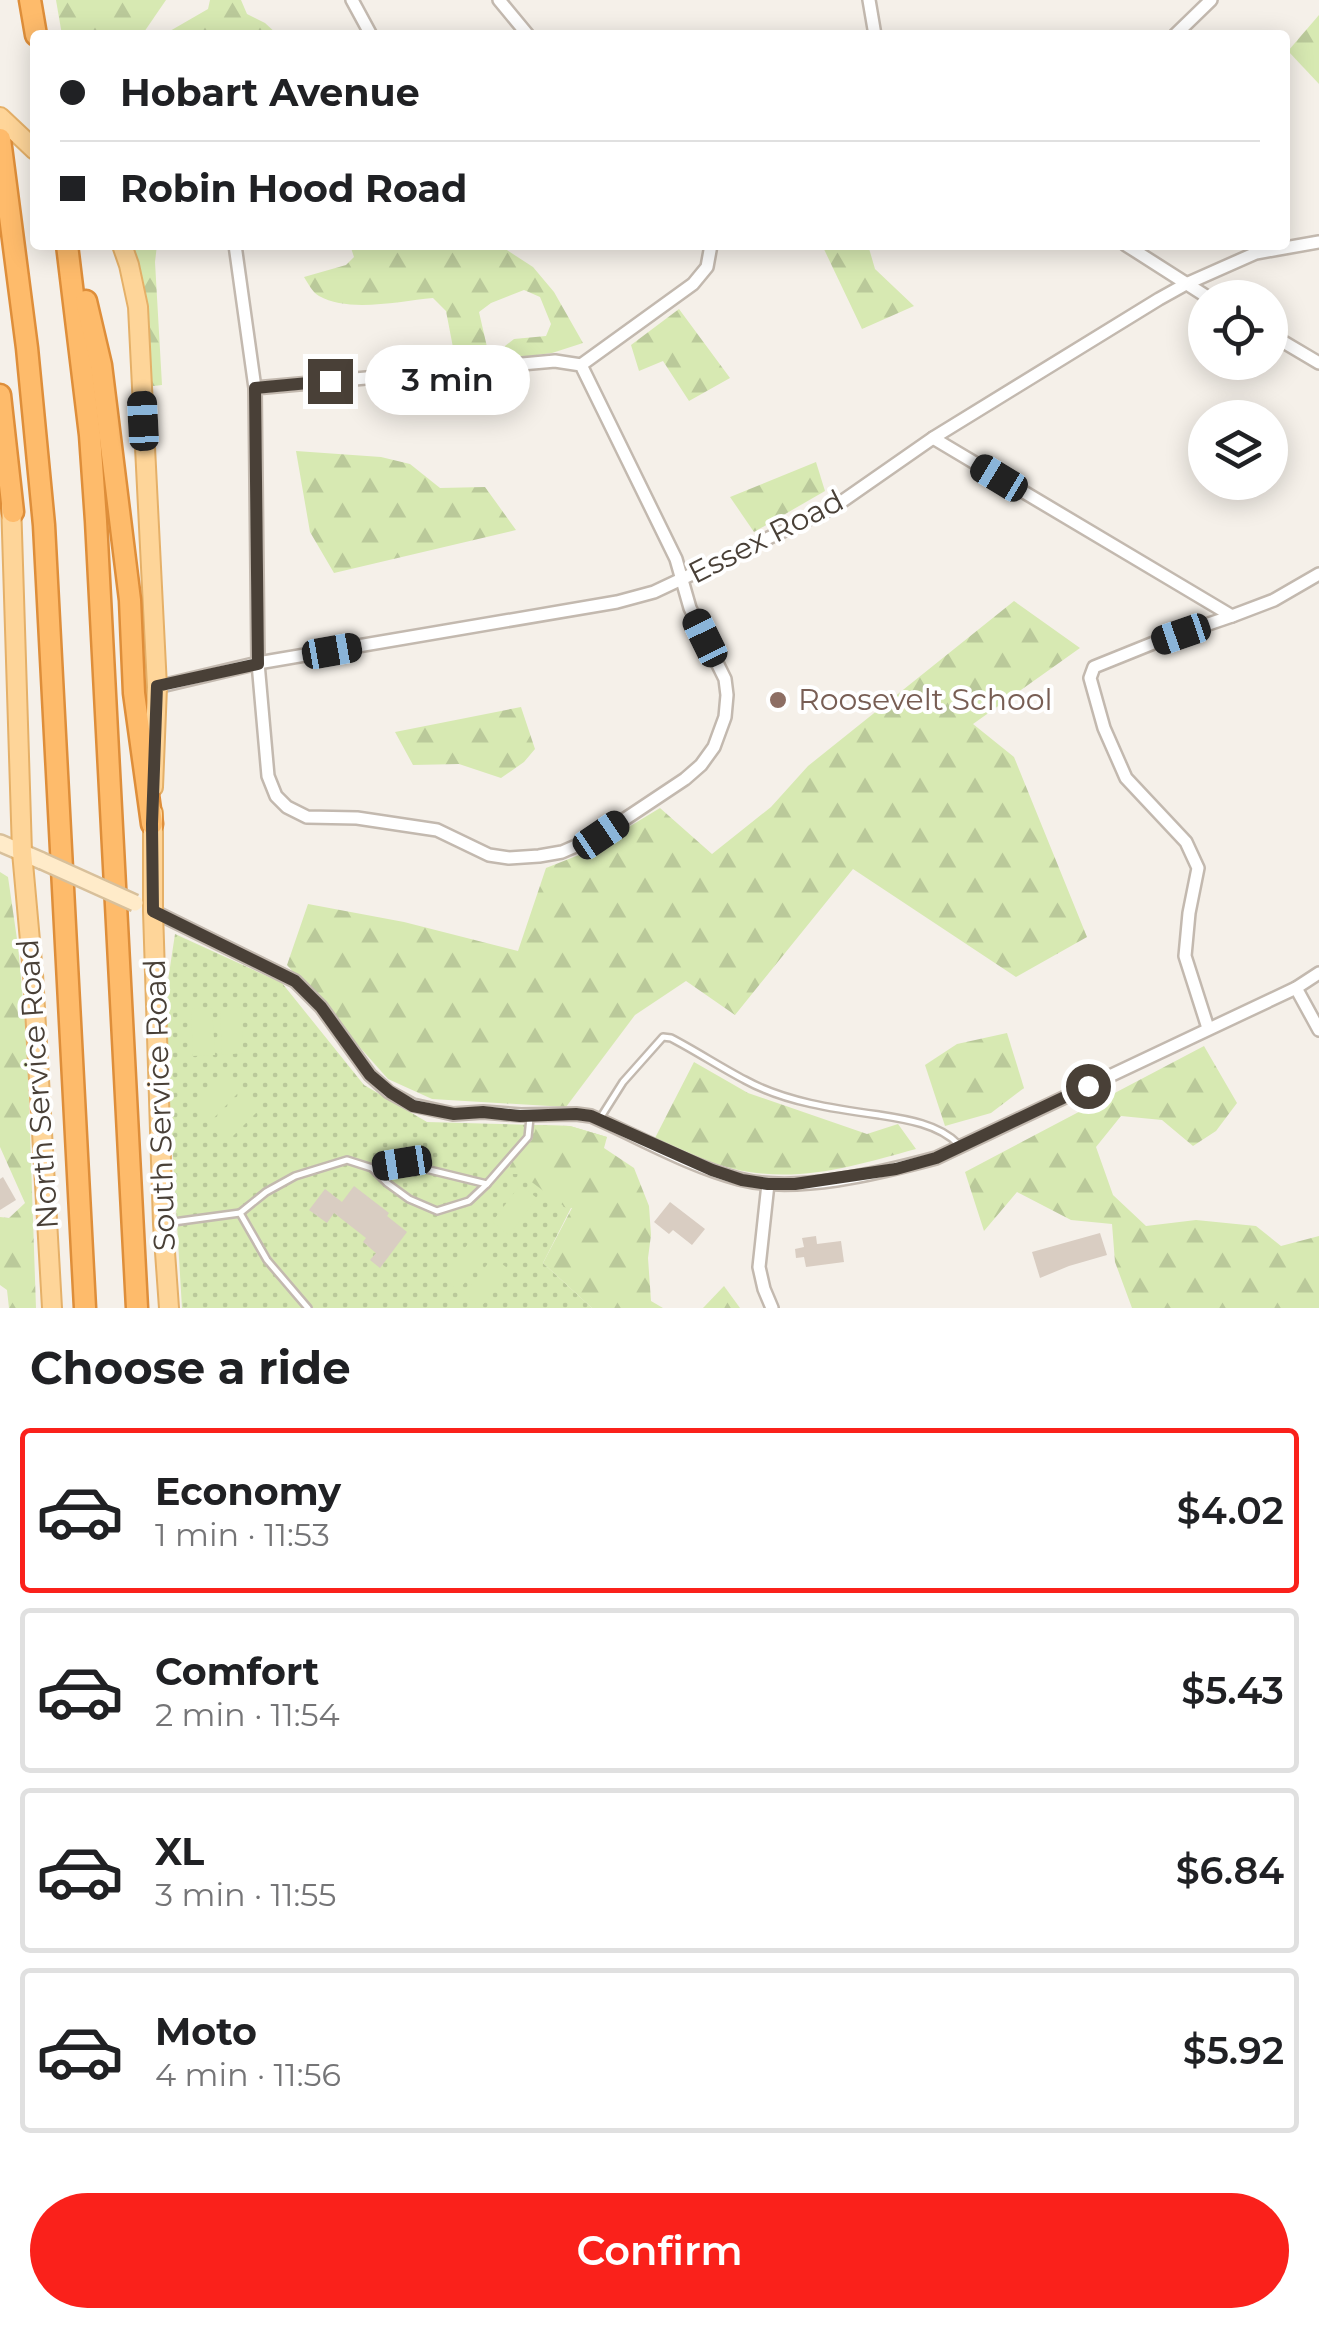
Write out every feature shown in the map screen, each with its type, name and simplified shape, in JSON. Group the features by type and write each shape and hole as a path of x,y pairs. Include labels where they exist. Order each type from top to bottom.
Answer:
{"highway":[{"path":"30,0 35,30"},
{"path":"0,140 27,348 44,526 85,1308"},
{"path":"71,250 101,365 130,600 134,693 152,824"},
{"path":"71,250 96,521 137,1308"},
{"path":"0,396 13,512"}],"main road":[{"path":"0,118 30,145"},
{"name":"South Service Road","path":"124,250 138,307 157,686 153,911 169,1308"},
{"name":"North Service Road","path":"0,441 13,512 22,852 52,1308"}],"street":[{"path":"352,0 368,30"},
{"path":"499,0 524,30"},
{"path":"868,0 875,30"},
{"path":"1180,30 1211,0"},
{"name":"Essex Road","path":"1290,247 1319,242"},
{"path":"236,250 255,388 258,664 268,776 276,796 288,808 307,817 357,818 437,830 488,855 509,858 562,852 601,835 685,779 701,765 718,738 727,706 727,685 690,608 676,559 580,365"},
{"path":"255,388 555,361 580,365 694,284 706,267 710,250"},
{"path":"1134,250 1186,284"},
{"name":"Essex Road","path":"157,686 654,592 834,507 933,438 1159,298 1256,253 1273,250"},
{"path":"1288,344 1319,362"},
{"path":"933,438 1232,616"},
{"path":"1208,1028 1186,956 1188,913 1198,868 1186,842 1126,778 1104,728 1090,678 1094,667 1274,600 1319,574"},
{"path":"0,842 295,981 321,1007 370,1075 413,1106 454,1114 576,1114 599,1120 712,1170 768,1184 795,1184 896,1169 936,1158 1296,988 1319,973"},
{"path":"1296,988 1319,1030"},
{"path":"768,1184 760,1267 772,1308"}],"lane":[{"path":"599,1120 624,1082 664,1037 762,1088 821,1106 899,1118 949,1136 960,1146"},
{"path":"372,1168 386,1184 410,1200 437,1210 470,1201 528,1137 530,1115"},
{"path":"164,1224 240,1213 295,1176 347,1160 372,1168 402,1163 487,1184"},
{"path":"240,1213 267,1260 308,1308"}],"green space":[{"path":"56,0 166,0 145,30 61,30"},
{"path":"210,0 241,0 247,14 273,30 172,30 208,9"},
{"path":"1319,15 1319,84 1290,53"},
{"path":"129,250 156,250 162,385 145,387"},
{"path":"352,250 507,250 533,267 554,292 583,343 552,353 506,359 505,346 514,339 546,336 551,324 540,297 524,290 479,312 490,360 456,363 446,311 433,298 345,304 319,296 304,277 346,265 354,257"},
{"path":"824,250 869,250 875,269 914,306 862,329"},
{"path":"679,309 730,378 689,401 663,361 639,371 631,345"},
{"path":"296,451 381,457 410,464 440,488 485,487 516,530 334,573 310,532"},
{"path":"816,462 825,491 754,532 730,497"},
{"path":"1014,601 1080,648 973,724 1014,757 1087,937 1016,977 853,869 735,1015 686,981 635,1015 566,1107 432,1099 388,1079 287,965 308,904 404,922 518,951 546,868 589,851 660,808 712,854 771,807 808,766"},
{"path":"521,707 535,749 501,778 459,764 413,765 395,732"},
{"path":"0,872 8,877 27,1043 36,1308 9,1308 7,1290 0,1285 0,1217 9,1218 25,1203 0,1147"},
{"path":"175,934 282,983 364,1085 427,1122 570,1126 607,1137 543,1263 592,1308 182,1308 164,1007"},
{"path":"241,1007 243,1053 222,1055 220,1008"},
{"path":"212,1008 215,1055 193,1056 191,1009"},
{"path":"1007,1033 1024,1088 991,1113 945,1126 925,1065 957,1044"},
{"path":"1204,1046 1237,1103 1216,1131 1193,1146 1162,1120 1121,1116 1096,1147 1113,1195 1146,1226 1196,1220 1256,1226 1281,1246 1319,1236 1319,1308 1132,1308 1115,1262 1112,1224 1071,1220 1017,1192 984,1231 965,1172"},
{"path":"694,1062 748,1093 867,1134 898,1124 916,1149 803,1174 758,1173 704,1159 655,1138"},
{"path":"225,1075 241,1090 208,1124 192,1109"},
{"path":"244,1095 259,1110 226,1143 211,1128"},
{"path":"537,1125 570,1126 607,1137 604,1148 634,1168 649,1206 651,1301 663,1308 592,1308 543,1263 572,1208 565,1207 521,1174 507,1174 514,1158 532,1140"},
{"path":"520,1185 537,1198 509,1235 492,1222"},
{"path":"471,1240 488,1253 459,1290 442,1277"},
{"path":"493,1257 510,1270 481,1307 464,1294"},
{"path":"724,1286 740,1308 703,1308"}],"building":[{"path":"3,1177 16,1200 0,1210 0,1179"},
{"path":"354,1186 407,1232 380,1268 370,1260 376,1253 363,1242 366,1238 334,1213 327,1223 309,1210 325,1189 342,1202"},
{"path":"670,1202 705,1229 692,1245 654,1222"},
{"path":"1100,1233 1107,1255 1040,1278 1032,1252"},
{"path":"816,1236 817,1244 841,1241 844,1262 806,1267 804,1257 796,1258 795,1249 804,1247 802,1238"}],"place":[{"name":"Roosevelt School","path":"778,700"}],"route":[{"path":"330,381 255,388 258,664 157,686 153,911 295,981 321,1007 370,1075 413,1106 454,1114 591,1116 742,1180 795,1184 896,1169 936,1158 1088,1086"}]}
